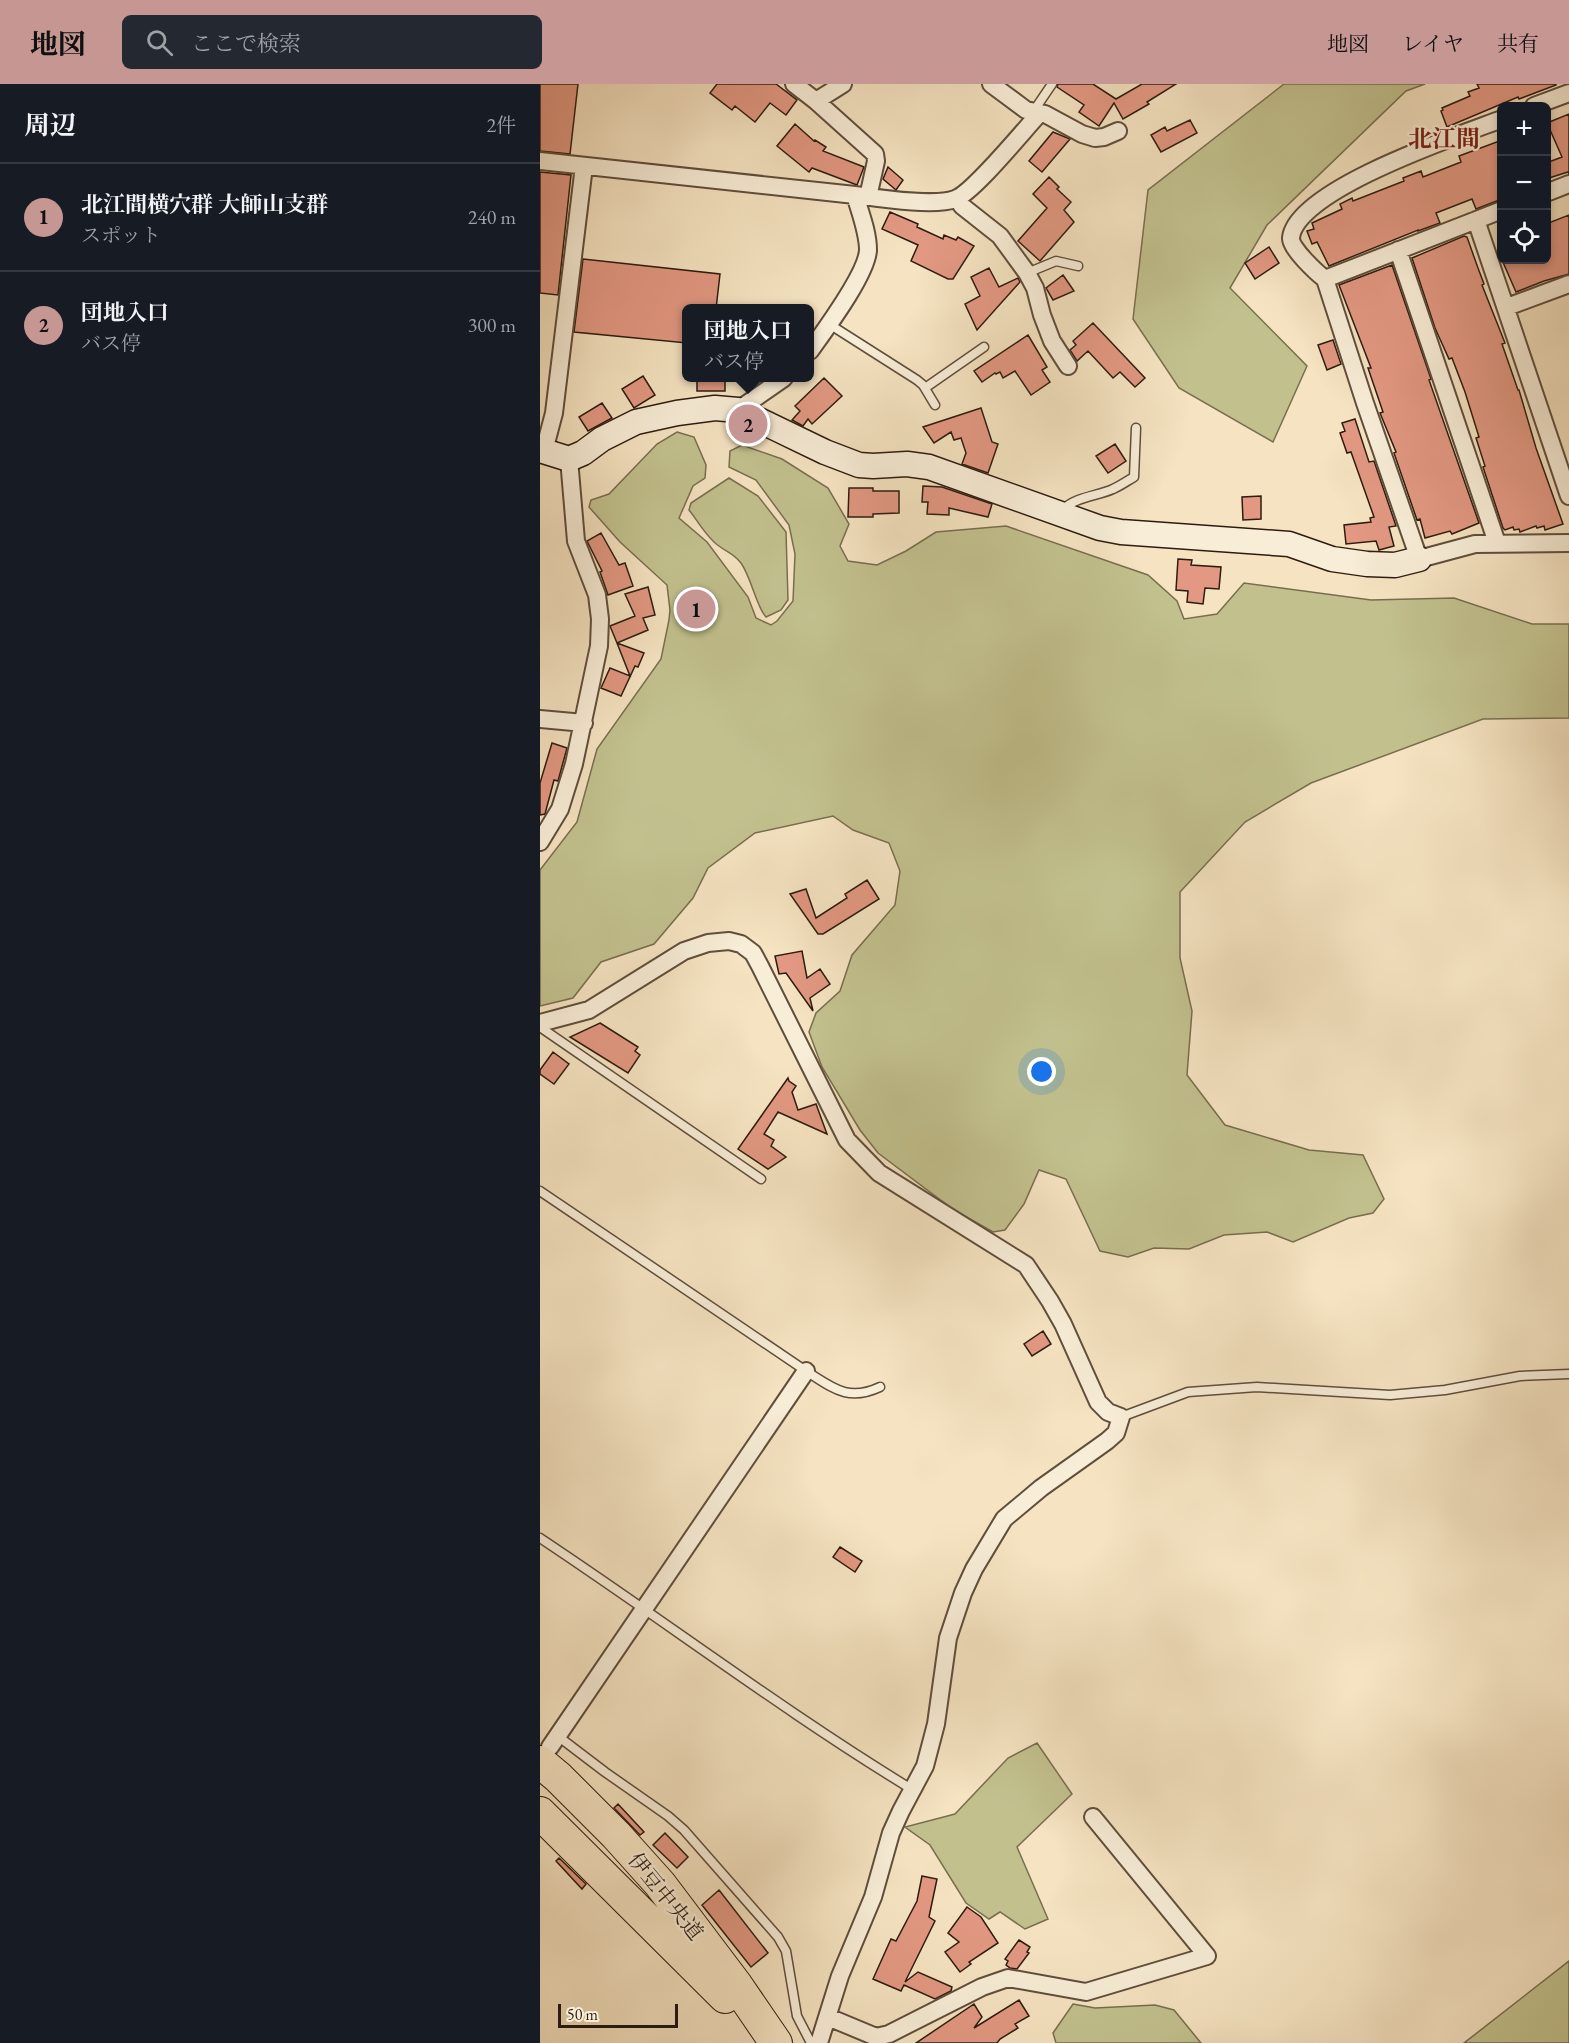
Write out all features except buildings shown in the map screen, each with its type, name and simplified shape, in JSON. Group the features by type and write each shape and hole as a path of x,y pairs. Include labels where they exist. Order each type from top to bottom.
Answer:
{"highway":[{"name":"伊豆中央道","path":"550,1749 558,1777 616,1835 660,1884 737,1986 776,2043"},
{"name":"伊豆中央道","path":"540,1813 703,1975 765,2043"}],"street":[{"path":"794,84 875,154 876,161 861,196 868,252 865,265 814,345"},
{"path":"816,101 843,84"},
{"path":"991,84 1026,110 1045,114 1082,134 1095,138 1118,131"},
{"path":"1545,102 1569,93"},
{"path":"540,161 861,196 940,201 963,196 1036,113"},
{"path":"1419,559 1325,279 1315,272 1292,244 1291,238 1295,227 1311,207 1372,170 1497,121"},
{"path":"584,166 554,413 542,451 569,459 636,422 715,408 738,410 825,452 859,465 907,464 929,467 1100,528 1121,532 1289,544 1332,559 1395,565 1457,548 1497,543 1569,543"},
{"path":"1551,191 1569,184"},
{"path":"957,198 962,206 1000,236 1028,273 1052,341 1068,366"},
{"path":"1325,279 1497,212"},
{"path":"1476,220 1568,487"},
{"path":"1398,250 1497,543"},
{"path":"1507,307 1569,284"},
{"path":"738,410 778,382"},
{"path":"540,842 560,808 574,764 599,646 600,619 597,595 576,541 569,459"},
{"path":"540,718 584,723"},
{"path":"540,1025 589,1011 684,951 708,943 729,941 741,944 753,953 847,1140 879,1173 1026,1265 1063,1324 1098,1402 1108,1412 1121,1417 1116,1434 1047,1483 1004,1519 974,1569 963,1593 948,1638 936,1724 925,1766 891,1833 873,1897 840,1976 819,2043"},
{"path":"550,1749 806,1371"},
{"path":"828,2018 876,2037 888,2039 890,2034 982,1987 1008,1978 1086,1992 1207,1956 1094,1817"}],"lane":[{"path":"1036,113 1052,84"},
{"path":"1028,273 1056,261 1078,266"},
{"path":"829,324 889,361 925,388 935,405"},
{"path":"925,388 984,347"},
{"path":"1061,513 1070,504 1112,490 1134,477 1136,428"},
{"path":"540,1025 761,1179"},
{"path":"540,1191 842,1393 853,1395 871,1392 880,1387"},
{"path":"1121,1417 1188,1392 1257,1387 1390,1395 1445,1390 1520,1376 1569,1374"},
{"path":"540,1538 683,1637 913,1790"},
{"path":"550,1749 605,1773 668,1816 684,1830 778,1937 786,1951 797,2016 811,2043"}],"shaded area":[{"path":"1284,84 1425,84 1406,91 1267,225 1230,288 1307,366 1273,442 1179,388 1133,319 1148,190"},
{"path":"677,432 694,437 706,465 705,478 693,486 679,518 707,542 748,597 756,618 771,625 793,601 795,554 789,525 756,480 729,467 730,451 742,445 782,459 828,488 849,524 840,546 848,561 877,565 906,551 936,532 1006,526 1148,575 1177,601 1184,619 1217,614 1244,583 1371,600 1454,598 1532,624 1569,624 1569,718 1483,719 1311,783 1245,822 1180,892 1180,958 1192,1011 1187,1075 1225,1125 1309,1150 1363,1155 1384,1199 1373,1213 1349,1218 1293,1242 1267,1232 1224,1235 1189,1249 1154,1248 1128,1257 1100,1251 1066,1179 1039,1170 1024,1204 1005,1230 993,1232 954,1210 878,1153 860,1130 822,1067 809,1032 816,1013 840,991 852,955 895,905 900,871 889,843 853,830 833,816 755,833 708,868 693,898 654,944 601,962 573,998 540,1006 540,870 577,822 597,749 661,659 670,610 667,585 620,542 589,507 591,500 609,494 657,444"},
{"path":"729,478 758,496 786,532 788,600 781,610 766,617 741,563 711,539 689,510 691,503"},
{"path":"1037,1743 1072,1794 1017,1847 1048,1919 1025,1929 1000,1912 989,1919 966,1903 930,1845 905,1827 955,1814 1008,1758"},
{"path":"1569,1961 1569,2043 1464,2043"},
{"path":"1073,2004 1095,2008 1155,2005 1174,2010 1201,2043 1056,2043 1053,2033"}],"place":[{"name":"団地入口","path":"748,424"},
{"name":"北江間横穴群 大師山支群","path":"696,609"}],"district":[{"name":"北江間","path":"1444,138"}]}
